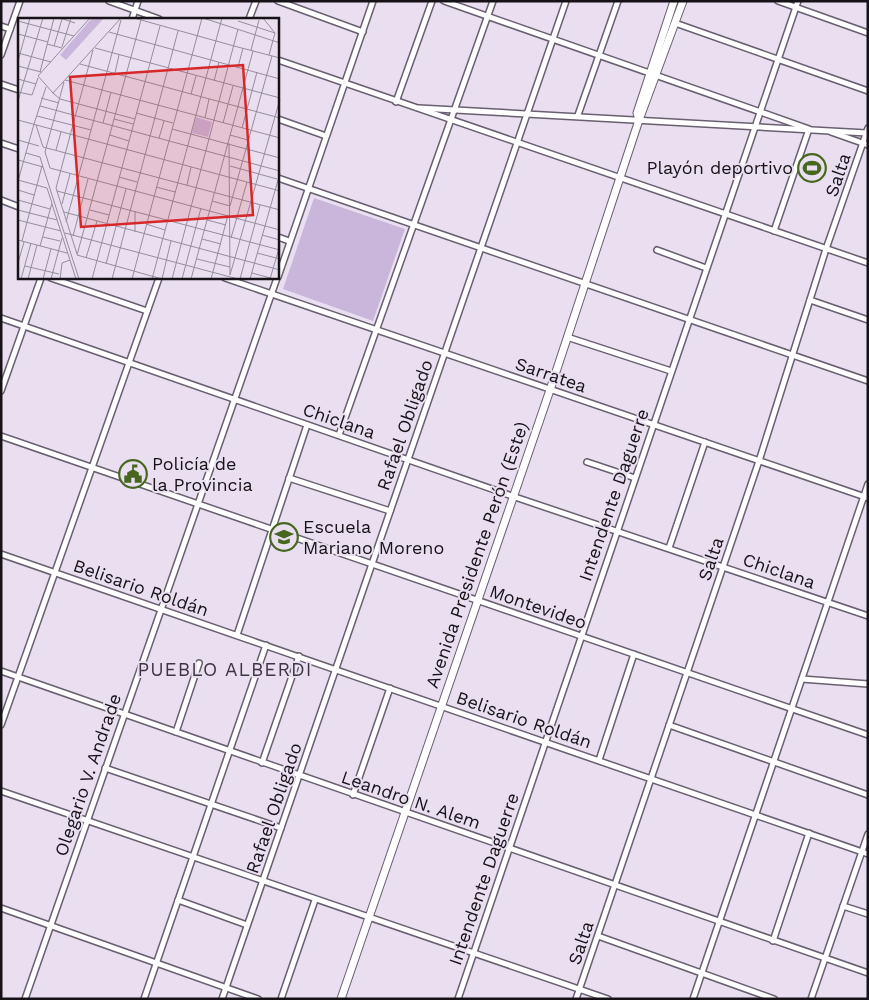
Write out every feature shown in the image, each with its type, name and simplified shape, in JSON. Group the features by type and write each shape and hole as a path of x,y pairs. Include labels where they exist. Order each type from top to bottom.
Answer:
{"main road":[{"name":"Avenida Presidente Perón (Este)","path":"653,74 674,1"},
{"name":"Avenida Presidente Perón (Este)","path":"341,999 568,337 639,120 637,112 675,23 682,1"}],"street":[{"path":"1,55 20,1"},
{"path":"109,1 156,18"},
{"path":"132,18 138,1"},
{"path":"249,18 256,1"},
{"path":"278,1 363,32"},
{"name":"Olegario V. Andrade","path":"279,271 373,1"},
{"path":"396,102 432,1"},
{"path":"444,1 809,129"},
{"path":"339,436 492,1"},
{"name":"Rafael Obligado","path":"222,999 566,1"},
{"path":"578,116 618,1"},
{"path":"778,1 868,33"},
{"name":"Intendente Daguerre","path":"458,999 798,1"},
{"path":"675,23 868,91"},
{"path":"1,26 10,29"},
{"path":"279,60 868,263"},
{"path":"1,84 18,90"},
{"path":"413,107 867,131"},
{"path":"279,119 326,136"},
{"path":"774,231 809,129"},
{"path":"824,130 865,145"},
{"name":"Salta","path":"576,999 759,461 826,249 865,145 867,131"},
{"path":"1,143 18,149"},
{"path":"279,178 585,282 868,381"},
{"path":"1,200 18,207"},
{"path":"279,237 289,242"},
{"path":"657,250 706,268"},
{"path":"1,391 41,279"},
{"path":"54,279 147,311"},
{"path":"1,725 158,279"},
{"name":"Sarratea","path":"228,279 866,497"},
{"name":"Olegario V. Andrade","path":"25,999 276,279"},
{"path":"810,300 868,320"},
{"name":"Chiclana","path":"1,318 512,496 868,616"},
{"path":"568,337 671,372"},
{"path":"237,635 307,425"},
{"name":"Montevideo","path":"1,436 868,735"},
{"path":"669,548 705,442"},
{"path":"587,462 634,478"},
{"path":"289,478 390,511"},
{"path":"693,999 791,709 866,497 868,484"},
{"name":"Belisario Roldán","path":"1,554 336,668 868,854"},
{"path":"144,999 266,645"},
{"path":"599,760 634,654"},
{"path":"262,763 299,656"},
{"path":"176,732 199,663"},
{"name":"Leandro N. Alem","path":"1,671 868,974"},
{"path":"802,679 868,684"},
{"path":"353,794 390,688"},
{"path":"669,725 868,795"},
{"path":"105,768 281,828"},
{"path":"1,791 86,822 608,999"},
{"path":"773,940 809,833"},
{"path":"811,999 868,834"},
{"path":"178,900 247,925"},
{"path":"281,999 315,900"},
{"path":"843,906 868,914"},
{"path":"1,908 258,999"},
{"path":"598,936 774,999"}],"shaded area":[{"name":"Playón deportivo","path":"810,154 823,159 815,182 802,178"},
{"path":"314,198 405,229 373,321 283,289"}],"place":[{"name":"Playón deportivo","path":"812,168"},
{"name":"Policía de la Provincia","path":"133,474"},
{"name":"Escuela Mariano Moreno","path":"284,537"}],"district":[{"name":"PUEBLO ALBERDI","path":"225,669"}]}
